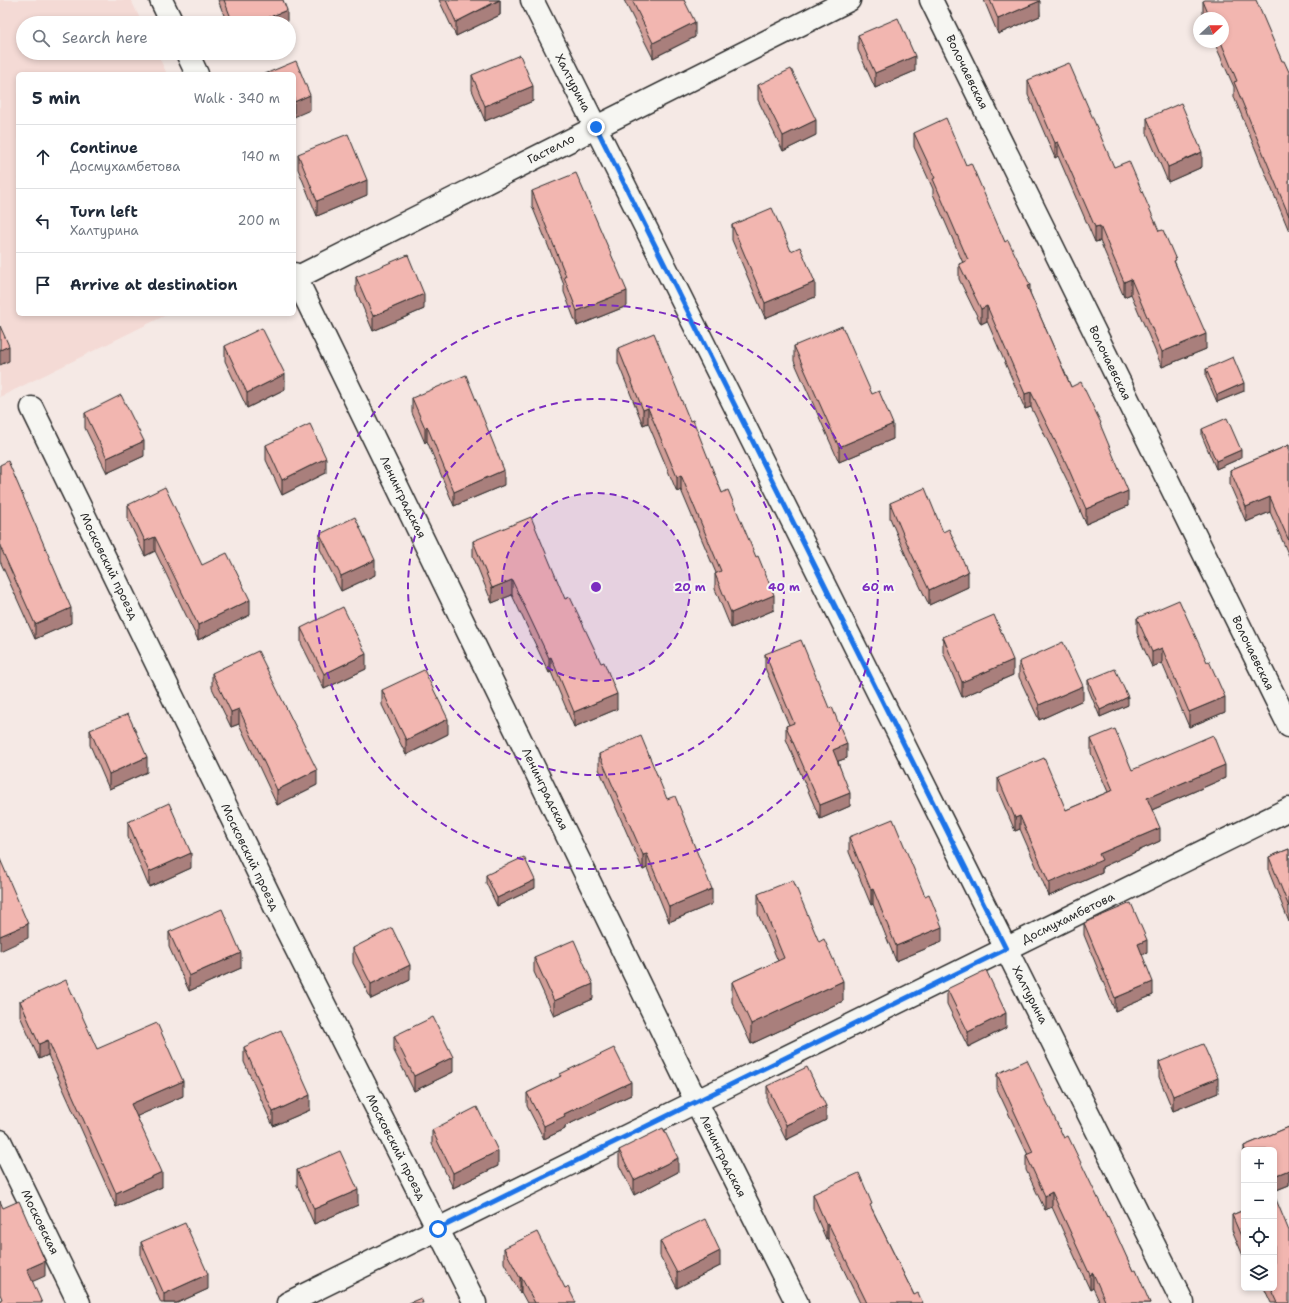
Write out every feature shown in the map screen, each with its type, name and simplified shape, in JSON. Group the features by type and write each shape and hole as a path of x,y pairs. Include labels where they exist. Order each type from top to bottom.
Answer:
{"street":[{"path":"161,0 169,16"},
{"name":"Халтурина","path":"532,0 1183,1303"},
{"name":"Гастелло","path":"296,276 849,0"},
{"name":"Волочаевская","path":"931,0 1289,726"},
{"path":"190,60 196,72"},
{"name":"Ленинградская","path":"296,278 696,1102 797,1303"},
{"name":"Московский проезд","path":"32,408 276,910 475,1303"},
{"name":"Досмухамбетова","path":"288,1303 1289,809"},
{"name":"Московская","path":"0,1142 79,1303"}],"shaded area":[{"path":"0,0 131,0 139,16 16,16 16,60 160,60 166,72 16,72 16,316 164,316 0,397"}],"building":[{"path":"224,0 283,0 287,10 272,16 230,16"},
{"path":"446,0 499,0 456,22"},
{"path":"632,0 684,0 695,22 653,43"},
{"path":"990,0 1039,0 1040,1 998,19"},
{"path":"1256,0 1282,61 1284,61 1289,72 1289,216 1234,82 1237,81 1223,48 1229,48 1229,12 1208,12 1203,1"},
{"path":"898,18 915,56 875,73 858,35"},
{"path":"520,55 533,86 485,106 472,75"},
{"path":"296,61 310,95 296,101 296,72 270,72"},
{"path":"1069,63 1114,167 1129,161 1159,231 1163,230 1176,260 1174,261 1206,334 1162,352 1131,279 1124,282 1100,226 1095,227 1058,142 1055,143 1028,80"},
{"path":"791,69 816,120 783,136 758,85"},
{"path":"1181,103 1202,152 1168,167 1147,118"},
{"path":"946,118 966,165 971,163 1005,242 1008,240 1030,285 1027,286 1071,387 1081,382 1101,423 1100,424 1128,491 1086,509 1067,465 1031,392 1025,394 987,306 981,309 959,264 968,260 933,179 935,178 914,133"},
{"path":"348,134 367,180 317,201 298,154"},
{"path":"576,173 627,291 577,311 564,277 566,276 532,191"},
{"path":"772,208 791,251 800,247 815,282 765,303 732,225"},
{"path":"408,255 424,294 373,316 356,277"},
{"path":"0,326 9,346 0,350"},
{"path":"842,326 872,394 879,391 893,424 839,447 794,346"},
{"path":"262,328 285,374 247,393 225,346"},
{"path":"654,333 690,421 693,420 722,493 728,490 756,557 758,556 774,595 731,613 715,574 721,571 681,475 677,477 648,408 643,410 618,348"},
{"path":"1233,357 1244,383 1217,395 1206,369"},
{"path":"466,375 504,470 454,492 427,426 425,428 412,398"},
{"path":"121,395 144,441 107,458 85,413"},
{"path":"1227,418 1241,450 1216,461 1202,429"},
{"path":"310,424 326,458 282,480 266,445"},
{"path":"1289,445 1289,541 1270,497 1246,507 1230,470"},
{"path":"8,461 71,608 35,624 0,546 0,465"},
{"path":"165,487 202,565 227,553 250,600 198,625 155,537 145,541 128,505"},
{"path":"925,488 943,532 949,529 968,572 929,590 890,503"},
{"path":"355,517 375,560 341,576 320,534"},
{"path":"531,517 565,599 570,597 601,663 604,662 617,694 574,712 551,657 549,658 512,580 492,588 473,541"},
{"path":"1179,600 1207,662 1209,661 1225,697 1189,712 1162,648 1152,652 1137,618"},
{"path":"343,607 366,654 324,674 301,628"},
{"path":"994,615 1013,660 962,682 943,637"},
{"path":"801,640 829,708 832,707 847,744 833,750 850,793 820,805 786,726 794,723 765,654"},
{"path":"1063,642 1083,686 1039,705 1019,662"},
{"path":"258,651 317,770 277,790 239,709 231,712 212,673"},
{"path":"1115,669 1128,697 1100,710 1088,680"},
{"path":"424,670 448,719 406,740 382,690"},
{"path":"128,714 147,757 109,774 90,730"},
{"path":"1115,729 1132,770 1213,735 1225,765 1147,798 1160,828 1099,854 1102,860 1049,883 1020,816 1015,818 998,778 1044,758 1066,810 1113,790 1091,739"},
{"path":"641,736 667,799 675,796 712,889 669,907 647,854 643,855 599,754"},
{"path":"169,803 191,853 149,872 128,822"},
{"path":"893,819 925,896 929,894 942,927 896,946 873,889 871,890 849,837"},
{"path":"1289,849 1289,907 1269,857"},
{"path":"524,857 535,880 497,898 486,875"},
{"path":"0,859 28,924 0,936"},
{"path":"793,880 819,942 824,939 843,981 751,1024 732,982 784,958 758,894"},
{"path":"1131,903 1147,940 1138,944 1153,982 1115,998 1084,923"},
{"path":"222,909 241,953 189,976 169,932"},
{"path":"392,928 410,965 371,984 353,948"},
{"path":"574,940 593,984 554,1001 534,957"},
{"path":"986,970 1006,1013 968,1032 947,989"},
{"path":"66,980 97,1049 157,1023 183,1081 131,1104 162,1172 116,1193 48,1040 39,1044 20,1001"},
{"path":"433,1017 453,1057 414,1076 394,1036"},
{"path":"281,1030 310,1095 273,1112 244,1047"},
{"path":"1203,1044 1218,1078 1173,1096 1159,1062"},
{"path":"614,1048 631,1082 564,1114 565,1116 544,1126 527,1093 561,1076 560,1074"},
{"path":"1027,1060 1064,1138 1068,1136 1107,1217 1108,1216 1133,1271 1136,1270 1150,1303 1106,1303 1093,1273 1090,1275 1052,1192 1045,1196 1026,1155 1033,1152 997,1074"},
{"path":"807,1067 826,1106 786,1125 767,1086"},
{"path":"477,1107 498,1151 453,1173 432,1130"},
{"path":"1289,1127 1289,1170 1277,1175 1277,1147 1244,1146"},
{"path":"663,1128 678,1158 634,1180 619,1150"},
{"path":"340,1151 358,1190 314,1209 297,1170"},
{"path":"859,1173 872,1204 870,1205 914,1295 918,1293 923,1303 867,1303 828,1223 826,1224 813,1194"},
{"path":"0,1201 3,1208 19,1201 45,1261 27,1269 42,1303 0,1303 0,1300 2,1299 0,1294"},
{"path":"1277,1202 1289,1231 1289,1303 1278,1303 1272,1291 1277,1291"},
{"path":"1241,1211 1241,1236 1232,1215"},
{"path":"705,1219 720,1251 677,1273 660,1241"},
{"path":"185,1223 208,1274 164,1294 141,1242"},
{"path":"537,1232 565,1288 568,1287 576,1303 535,1303 521,1277 520,1278 504,1248"},
{"path":"421,1298 423,1303 409,1303"}],"route":[{"path":"438,1229 1006,949 596,127"}]}
